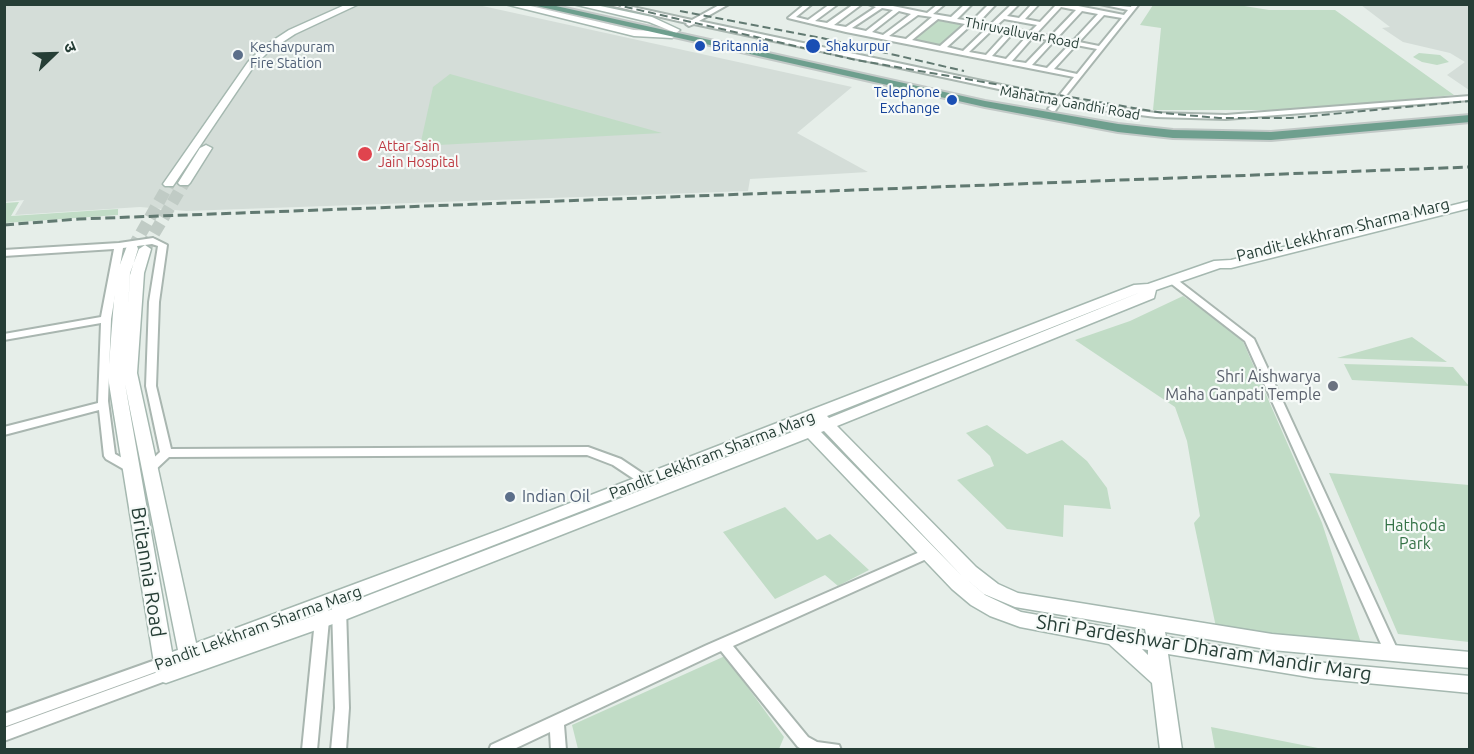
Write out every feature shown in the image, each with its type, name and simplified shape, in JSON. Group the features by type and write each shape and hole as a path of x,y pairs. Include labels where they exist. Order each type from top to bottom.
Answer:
{"main road":[{"path":"170,184 260,59 298,29 355,4"},
{"path":"184,183 260,59 300,33 365,4"},
{"path":"509,4 595,26 634,33 674,33"},
{"path":"532,4 674,33"},
{"path":"553,4 647,27"},
{"path":"578,4 652,20 674,33"},
{"name":"Mahatma Gandhi Road","path":"674,33 1052,109 1118,120 1216,129 1257,128 1470,109"},
{"name":"Mahatma Gandhi Road","path":"674,33 1039,115 1129,129 1212,136 1270,136 1470,118"},
{"name":"Pandit Lekkhram Sharma Marg","path":"165,669 330,610 1149,295 1149,288 1219,264 1231,264 1307,241 1470,202"},
{"path":"132,248 123,275 116,377 140,469"},
{"name":"Pandit Lekkhram Sharma Marg","path":"330,610 644,480 814,423"},
{"name":"Shri Pardeshwar Dharam Mandir Marg","path":"814,423 970,572 991,589 1015,600 1272,642 1470,660"},
{"name":"Shri Pardeshwar Dharam Mandir Marg","path":"814,423 929,553 975,598 997,611 1020,619 1156,645 1315,670 1470,685"},
{"name":"Britannia Road","path":"140,469 190,660"},
{"name":"Britannia Road","path":"140,469 165,669"},
{"path":"1154,623 1171,750"},
{"path":"1114,637 1161,679"}],"street":[{"path":"608,4 1100,108 1192,117 1291,114 1470,98"},
{"path":"714,4 724,5"},
{"path":"809,4 791,18 1079,76"},
{"path":"809,22 836,4"},
{"path":"828,26 859,4"},
{"name":"Thiruvalluvar Road","path":"872,4 1101,48"},
{"path":"906,42 942,4"},
{"path":"952,20 969,4"},
{"path":"941,49 993,4"},
{"path":"964,53 1016,4"},
{"path":"1021,20 1036,4"},
{"path":"1103,4 1134,7"},
{"path":"674,33 724,5"},
{"path":"1007,62 1058,5 1126,17"},
{"path":"846,30 880,6"},
{"path":"1052,109 1134,7"},
{"path":"866,34 898,9"},
{"path":"1027,66 1080,9"},
{"path":"1049,70 1102,12"},
{"path":"884,37 916,13"},
{"path":"1003,17 1041,24"},
{"path":"987,58 1011,31"},
{"path":"4,253 132,248 147,242 163,245 154,302 151,387 166,453"},
{"path":"132,248 106,319 103,405 110,456 140,469 166,453 588,451 617,462 644,480"},
{"path":"1172,280 1249,339 1392,653"},
{"path":"4,337 106,319"},
{"path":"4,431 103,405"},
{"path":"496,750 723,644 929,553"},
{"path":"330,610 342,708 339,748"},
{"path":"309,750 330,610"},
{"path":"723,644 803,742 816,749 834,750"},
{"path":"4,735 165,669"},
{"name":"Pandit Lekkhram Sharma Marg","path":"4,721 165,669"},
{"path":"556,722 559,750"}],"shaded area":[{"path":"4,5 478,5 852,87 797,133 868,172 750,179 748,191 186,211 140,207 15,215 24,200 5,202"},
{"path":"1361,5 1469,5 1469,90 1447,75 1465,62 1450,53 1403,42 1382,28 1390,27"}],"green space":[{"path":"1232,4 1269,10 1335,10 1454,95 1293,110 1153,110 1161,28 1140,25 1153,5"},
{"path":"935,20 963,25 939,47 910,41"},
{"path":"1419,53 1440,55 1449,62 1437,65 1422,62 1413,57"},
{"path":"450,74 662,133 420,146 433,87"},
{"path":"19,202 11,216 118,209 118,215 5,223 5,203"},
{"path":"1183,296 1241,337 1322,523 1361,643 1216,627 1194,523 1200,516 1187,441 1175,407 1075,340 1130,321"},
{"path":"1412,337 1447,362 1337,358"},
{"path":"1344,364 1453,367 1469,386 1352,380"},
{"path":"987,425 1027,454 1062,440 1087,461 1107,488 1111,509 1064,505 1063,537 1007,529 957,480 994,466 990,456 966,433"},
{"name":"Hathoda Park","path":"1329,473 1469,485 1469,642 1398,634"},
{"path":"785,507 817,540 830,534 869,570 838,586 825,575 775,599 723,532"},
{"path":"725,656 784,737 779,749 578,749 572,725"},
{"path":"1211,727 1323,749 1215,749"}],"tunnel":[{"path":"145,249 184,183"},
{"path":"132,249 169,184"}],"railway":[{"path":"613,4 856,60 1163,113 1219,118 1290,118 1470,101"},
{"path":"680,11 822,38 964,71"},
{"path":"4,225 79,219 1470,167"}],"place":[{"name":"Britannia","path":"700,46"},
{"name":"Shakurpur","path":"813,46"},
{"name":"Keshavpuram Fire Station","path":"238,55"},
{"name":"Telephone Exchange","path":"952,100"},
{"name":"Attar Sain Jain Hospital","path":"365,154"},
{"name":"Shri Aishwarya Maha Ganpati Temple","path":"1333,386"},
{"name":"Indian Oil","path":"510,497"}]}
